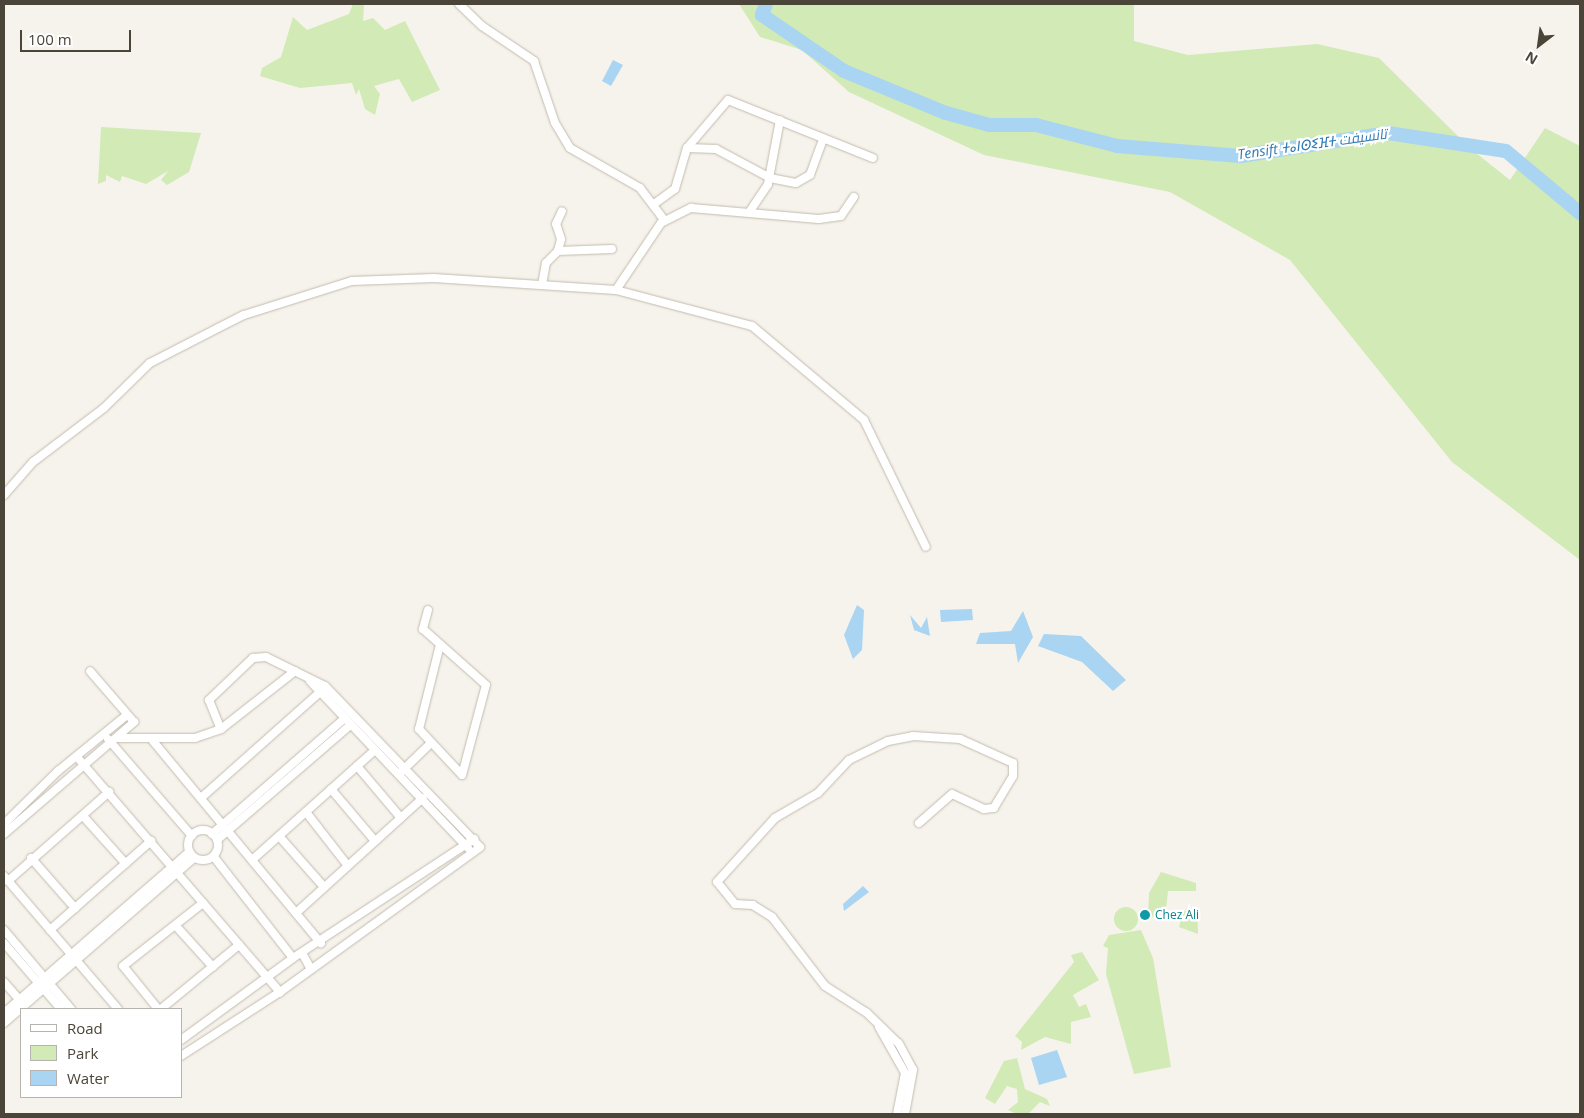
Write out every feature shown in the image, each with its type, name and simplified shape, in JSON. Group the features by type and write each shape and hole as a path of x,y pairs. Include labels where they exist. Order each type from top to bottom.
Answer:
{"street":[{"path":"459,4 468,6 482,26 534,61 554,123 570,148 626,178 654,204 665,221"},
{"path":"654,204 676,188 687,148 728,100 873,158"},
{"path":"750,211 770,178 780,120"},
{"path":"687,148 720,150 770,178 805,181 823,139"},
{"path":"616,290 665,221 698,206 812,220 837,217 847,211 854,197"},
{"path":"542,285 546,263 558,250 561,240 556,224 562,211"},
{"path":"558,250 612,249"},
{"path":"4,495 33,462 104,408 150,363 244,315 352,281 383,277 542,285 616,290 736,320 762,332 864,420 926,548"},
{"path":"428,610 423,629 486,685 462,775 419,729 440,645"},
{"path":"182,1055 280,992 480,847 325,686 310,681 295,671 266,657 253,658 209,700 221,729"},
{"path":"4,834 134,722 90,671"},
{"path":"114,740 153,741 194,738 221,729 295,671"},
{"path":"310,681 347,722 423,798 472,853"},
{"path":"201,798 319,693"},
{"path":"4,824 127,714"},
{"path":"293,958 214,857 215,837 347,722"},
{"path":"4,1013 19,999 44,983 75,958 192,855 192,836 114,740 104,735"},
{"path":"904,1114 913,1070 896,1046 877,1023 825,986 772,917 753,905 735,904 717,881 774,818 818,793 849,760 888,741 913,736 960,739 1014,763 1014,776 994,808 984,809 952,794 919,823"},
{"path":"153,741 321,943"},
{"path":"398,772 405,769 431,742"},
{"path":"252,860 375,750"},
{"path":"77,757 280,992"},
{"path":"357,766 401,818"},
{"path":"331,789 376,841"},
{"path":"109,792 83,816 6,879 117,1008"},
{"path":"296,913 423,798"},
{"path":"306,812 348,866"},
{"path":"83,816 126,864"},
{"path":"192,836 204,830 215,837"},
{"path":"279,836 324,887"},
{"path":"196,1046 185,1038 213,1016 293,958 329,938 474,839"},
{"path":"50,930 151,841"},
{"path":"192,855 204,861 214,857"},
{"path":"31,858 75,908"},
{"path":"412,881 419,891"},
{"path":"385,899 393,910"},
{"path":"159,1008 123,966 203,903"},
{"path":"358,918 365,930"},
{"path":"176,926 213,967"},
{"path":"4,930 60,1008"},
{"path":"329,938 338,950"},
{"path":"4,943 69,1008"},
{"path":"161,1008 239,945"},
{"path":"302,953 311,969"},
{"path":"4,982 19,999"},
{"path":"4,1024 44,983"},
{"path":"240,996 251,1010"},
{"path":"213,1016 223,1028"},
{"path":"896,1046 905,1073 897,1114"}],"green space":[{"path":"353,4 364,4 363,21 373,18 385,30 405,21 440,90 412,102 399,79 374,86 380,94 375,115 365,109 359,89 356,95 352,83 300,88 260,76 262,68 281,57 293,17 307,30 349,14"},
{"path":"739,4 1134,4 1134,41 1188,55 1317,44 1379,58 1471,149 1510,180 1545,128 1580,146 1580,560 1452,462 1290,260 1170,192 984,155 849,92 802,50 760,37"},
{"path":"101,127 201,133 189,172 167,185 161,180 168,171 146,184 122,176 120,182 106,175 106,181 98,184"},
{"path":"1161,872 1196,883 1196,891 1168,891 1166,910 1148,919 1149,893"},
{"path":"1126,907 1135,910 1138,919 1135,928 1126,931 1117,928 1114,919 1117,910"},
{"path":"1191,907 1197,908 1198,934 1179,927 1183,912"},
{"path":"1141,930 1153,958 1171,1067 1134,1074 1106,974 1108,948 1103,946 1109,935"},
{"path":"1082,952 1099,980 1073,995 1079,1007 1086,1004 1091,1017 1071,1022 1071,1044 1045,1037 1021,1050 1022,1042 1015,1036 1074,962 1071,955"},
{"path":"1017,1058 1025,1089 1047,1099 1050,1106 1040,1102 1028,1114 1017,1114 1008,1110 1018,1102 1017,1089 1007,1086 995,1104 985,1098 1004,1061"}],"water":[{"path":"613,60 623,65 611,86 602,81"},
{"path":"857,605 864,610 862,650 853,659 844,635"},
{"path":"972,609 973,620 941,622 940,610"},
{"path":"1023,611 1033,637 1018,663 1015,644 976,644 980,633 1011,631"},
{"path":"910,615 921,628 927,617 930,636 914,630"},
{"path":"1044,634 1081,636 1126,680 1113,691 1082,662 1038,646"},
{"path":"863,886 869,892 844,911 843,904"},
{"path":"1057,1050 1067,1077 1039,1085 1031,1058"}],"waterway":[{"name":"Tensift ⵜⴰⵏⵙⵉⴼⵜ تانسيفت","path":"766,4 762,15 844,71 946,113 989,125 1036,125 1117,146 1241,156 1388,133 1506,151 1580,213"}],"place":[{"name":"Chez Ali","path":"1145,915"}]}
